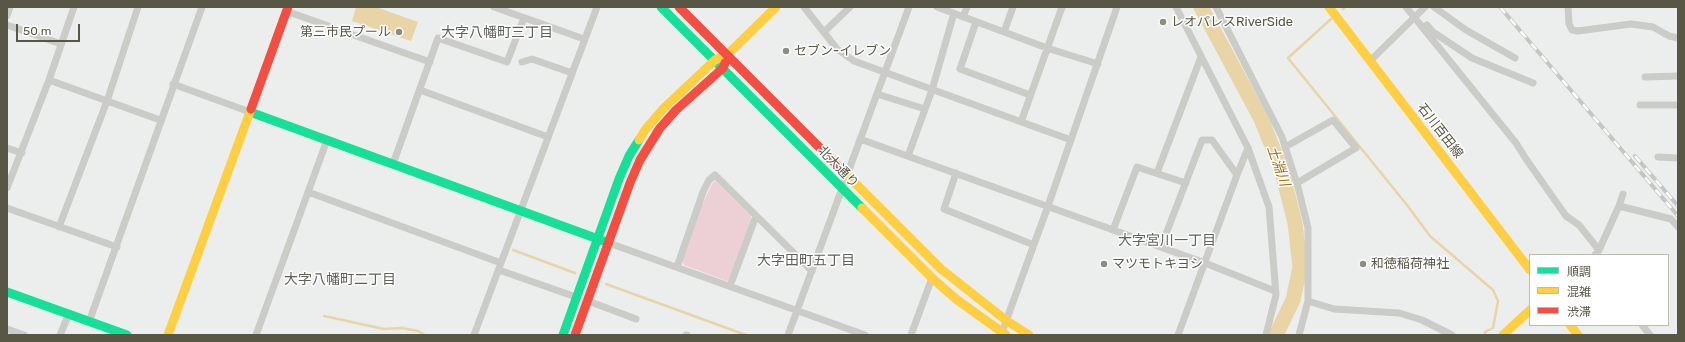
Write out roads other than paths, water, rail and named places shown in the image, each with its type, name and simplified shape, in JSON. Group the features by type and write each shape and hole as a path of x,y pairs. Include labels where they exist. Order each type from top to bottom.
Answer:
{"street":[{"path":"7,16 10,7"},
{"path":"7,188 22,153 74,7"},
{"path":"59,227 107,101 138,7"},
{"path":"90,322 160,120 202,7"},
{"path":"494,7 584,39"},
{"path":"474,335 597,7"},
{"name":"北大通り","path":"661,7 932,278 956,299 1003,334"},
{"path":"679,7 941,269 1007,321 1029,335"},
{"path":"563,335 597,238 629,156 645,130 664,108 715,60 727,55 776,7"},
{"path":"804,7 837,49 854,61 1071,140"},
{"path":"824,32 850,7"},
{"path":"788,335 909,7"},
{"path":"937,7 1047,48 1098,64"},
{"path":"963,17 967,7"},
{"path":"1004,32 1013,7"},
{"path":"1021,122 1062,7"},
{"path":"1003,334 1117,7"},
{"path":"1176,7 1248,148 1269,207 1276,296 1266,335"},
{"path":"1216,7 1282,137 1297,183 1308,228 1308,301 1299,335"},
{"name":"石川百田線","path":"1329,7 1529,269"},
{"path":"1406,7 1433,32 1472,58 1534,83"},
{"path":"1370,61 1425,7"},
{"path":"1434,7 1466,30 1515,58"},
{"path":"1568,7 1569,24 1572,30 1578,31 1631,24 1653,27 1669,36 1678,38"},
{"path":"168,335 287,9 430,62"},
{"path":"908,156 932,90 954,13"},
{"path":"1417,16 1516,143 1566,216 1579,225 1597,252"},
{"path":"393,164 438,38 507,62 524,18"},
{"path":"976,22 960,69 1030,95"},
{"path":"7,25 61,44"},
{"path":"575,335 630,182 649,144 676,110 723,68 727,55"},
{"path":"1157,173 1201,58"},
{"path":"522,62 532,59 572,73"},
{"path":"1645,77 1678,76"},
{"path":"49,80 160,120"},
{"path":"173,84 865,335"},
{"path":"420,90 548,137"},
{"path":"877,94 925,109"},
{"path":"1640,105 1678,105"},
{"path":"1286,147 1333,120 1356,148 1297,183"},
{"path":"860,139 1205,263 1275,291"},
{"path":"256,335 327,140"},
{"path":"1161,247 1202,140 1212,140 1237,175"},
{"path":"7,148 22,153"},
{"path":"1178,335 1248,148"},
{"path":"1658,157 1678,158"},
{"path":"1113,230 1137,167 1186,183"},
{"path":"956,173 944,209 1034,245"},
{"path":"677,267 703,192 709,180 715,175 812,271"},
{"path":"308,192 576,297"},
{"path":"1597,252 1619,206 1623,194"},
{"path":"1619,206 1671,219 1678,227"},
{"path":"7,208 117,247"},
{"path":"730,286 756,216"},
{"path":"911,335 932,278"},
{"path":"7,292 127,335"},
{"path":"588,301 636,319"},
{"path":"1308,301 1334,309 1399,313 1422,320 1452,335"},
{"path":"1504,335 1529,311"},
{"path":"60,335 69,314"},
{"path":"1571,326 1578,335"},
{"path":"1643,326 1650,335"},
{"path":"8,331 24,335"}],"waterway":[{"name":"土淵川","path":"1201,7 1261,119 1281,168 1295,223 1300,267 1293,300 1276,335"},
{"path":"1331,19 1288,58 1407,205 1430,236 1493,290 1498,301 1493,328 1485,332 1485,335"},
{"path":"513,250 575,273"},
{"path":"606,284 746,335"},
{"path":"324,316 384,329 402,328 418,331 425,335"}],"railway":[{"path":"1500,7 1678,216"},
{"path":"1635,156 1678,206"}],"place":[{"name":"レオパレスRiverSide","path":"1163,22"},
{"name":"第三市民プール","path":"399,32"},
{"name":"セブン-イレブン","path":"786,51"},
{"name":"マツモトキヨシ","path":"1104,264"},
{"name":"和徳稲荷神社","path":"1363,264"}],"district":[{"name":"大字八幡町三丁目","path":"497,33"},
{"name":"大字宮川一丁目","path":"1167,241"},
{"name":"大字田町五丁目","path":"806,261"},
{"name":"大字八幡町二丁目","path":"340,280"}]}
